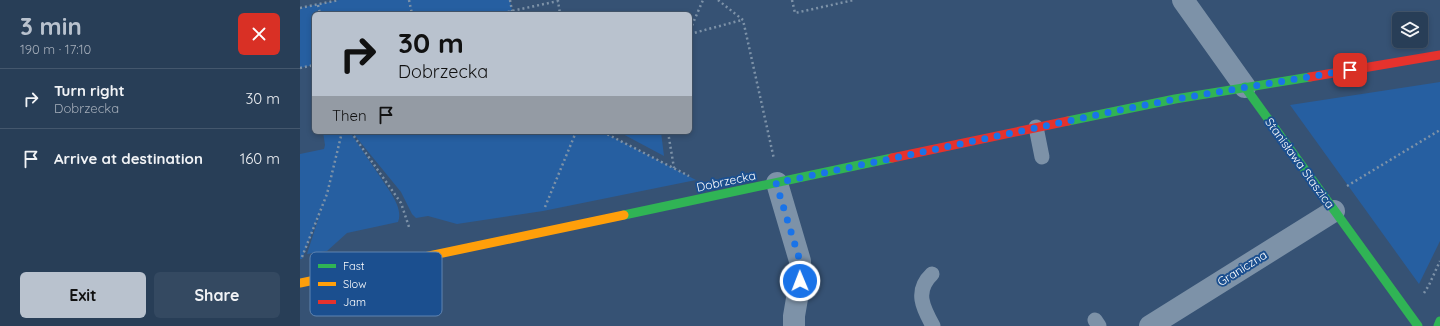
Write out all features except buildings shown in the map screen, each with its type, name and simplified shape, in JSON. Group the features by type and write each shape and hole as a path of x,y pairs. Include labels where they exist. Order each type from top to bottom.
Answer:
{"street":[{"name":"Stanisława Staszica","path":"1183,0 1418,326"},
{"name":"Dobrzecka","path":"435,252 776,174 1036,128 1176,99 1440,55"},
{"path":"776,174 800,261 800,281 794,316 794,326"},
{"name":"Graniczna","path":"1150,326 1334,210"},
{"name":"Dobrzecka","path":"300,283 310,281"},
{"path":"1438,326 1440,321"}],"lane":[{"path":"1036,128 1042,157"},
{"path":"932,274 926,280 921,298 924,310 934,326"}],"path":[{"path":"300,8 339,0"},
{"path":"409,0 412,12"},
{"path":"510,0 512,11"},
{"path":"507,12 558,0 560,12"},
{"path":"692,26 704,0"},
{"path":"718,0 743,20 776,174"},
{"path":"792,0 795,13 854,0"},
{"path":"318,5 320,12"},
{"path":"692,33 743,20"},
{"path":"300,68 312,65"},
{"path":"1343,189 1440,130"},
{"path":"302,259 326,194 341,134"},
{"path":"352,134 401,203 409,227"},
{"path":"543,211 575,134"},
{"path":"607,134 691,177"},
{"path":"668,134 674,168"},
{"path":"1422,295 1429,285 1440,261"}],"shaded area":[{"path":"339,0 510,0 512,11 312,12 312,65 300,68 300,8"},
{"path":"1440,82 1440,241 1419,284 1290,105"},
{"path":"323,134 351,134 395,200 398,207 399,218 398,222 347,233 327,251 310,252 310,254 307,254 322,207 302,259 300,259 300,154 324,149"},
{"path":"354,134 607,134 696,180 543,211 457,224 428,216 416,218 412,214 401,192"},
{"path":"623,134 661,134 664,156"}],"traffic: fast":[{"path":"1068,121 1175,99 1310,77"},
{"path":"1245,87 1418,326"},
{"path":"624,215 892,158"},
{"path":"1438,326 1440,321"}],"traffic: slow":[{"path":"442,253 624,215"},
{"path":"300,283 310,281"}],"traffic: jam":[{"path":"1310,77 1440,55"},
{"path":"892,158 1068,121"}],"route":[{"path":"800,281 800,261 776,183 1125,109 1350,70"}]}
